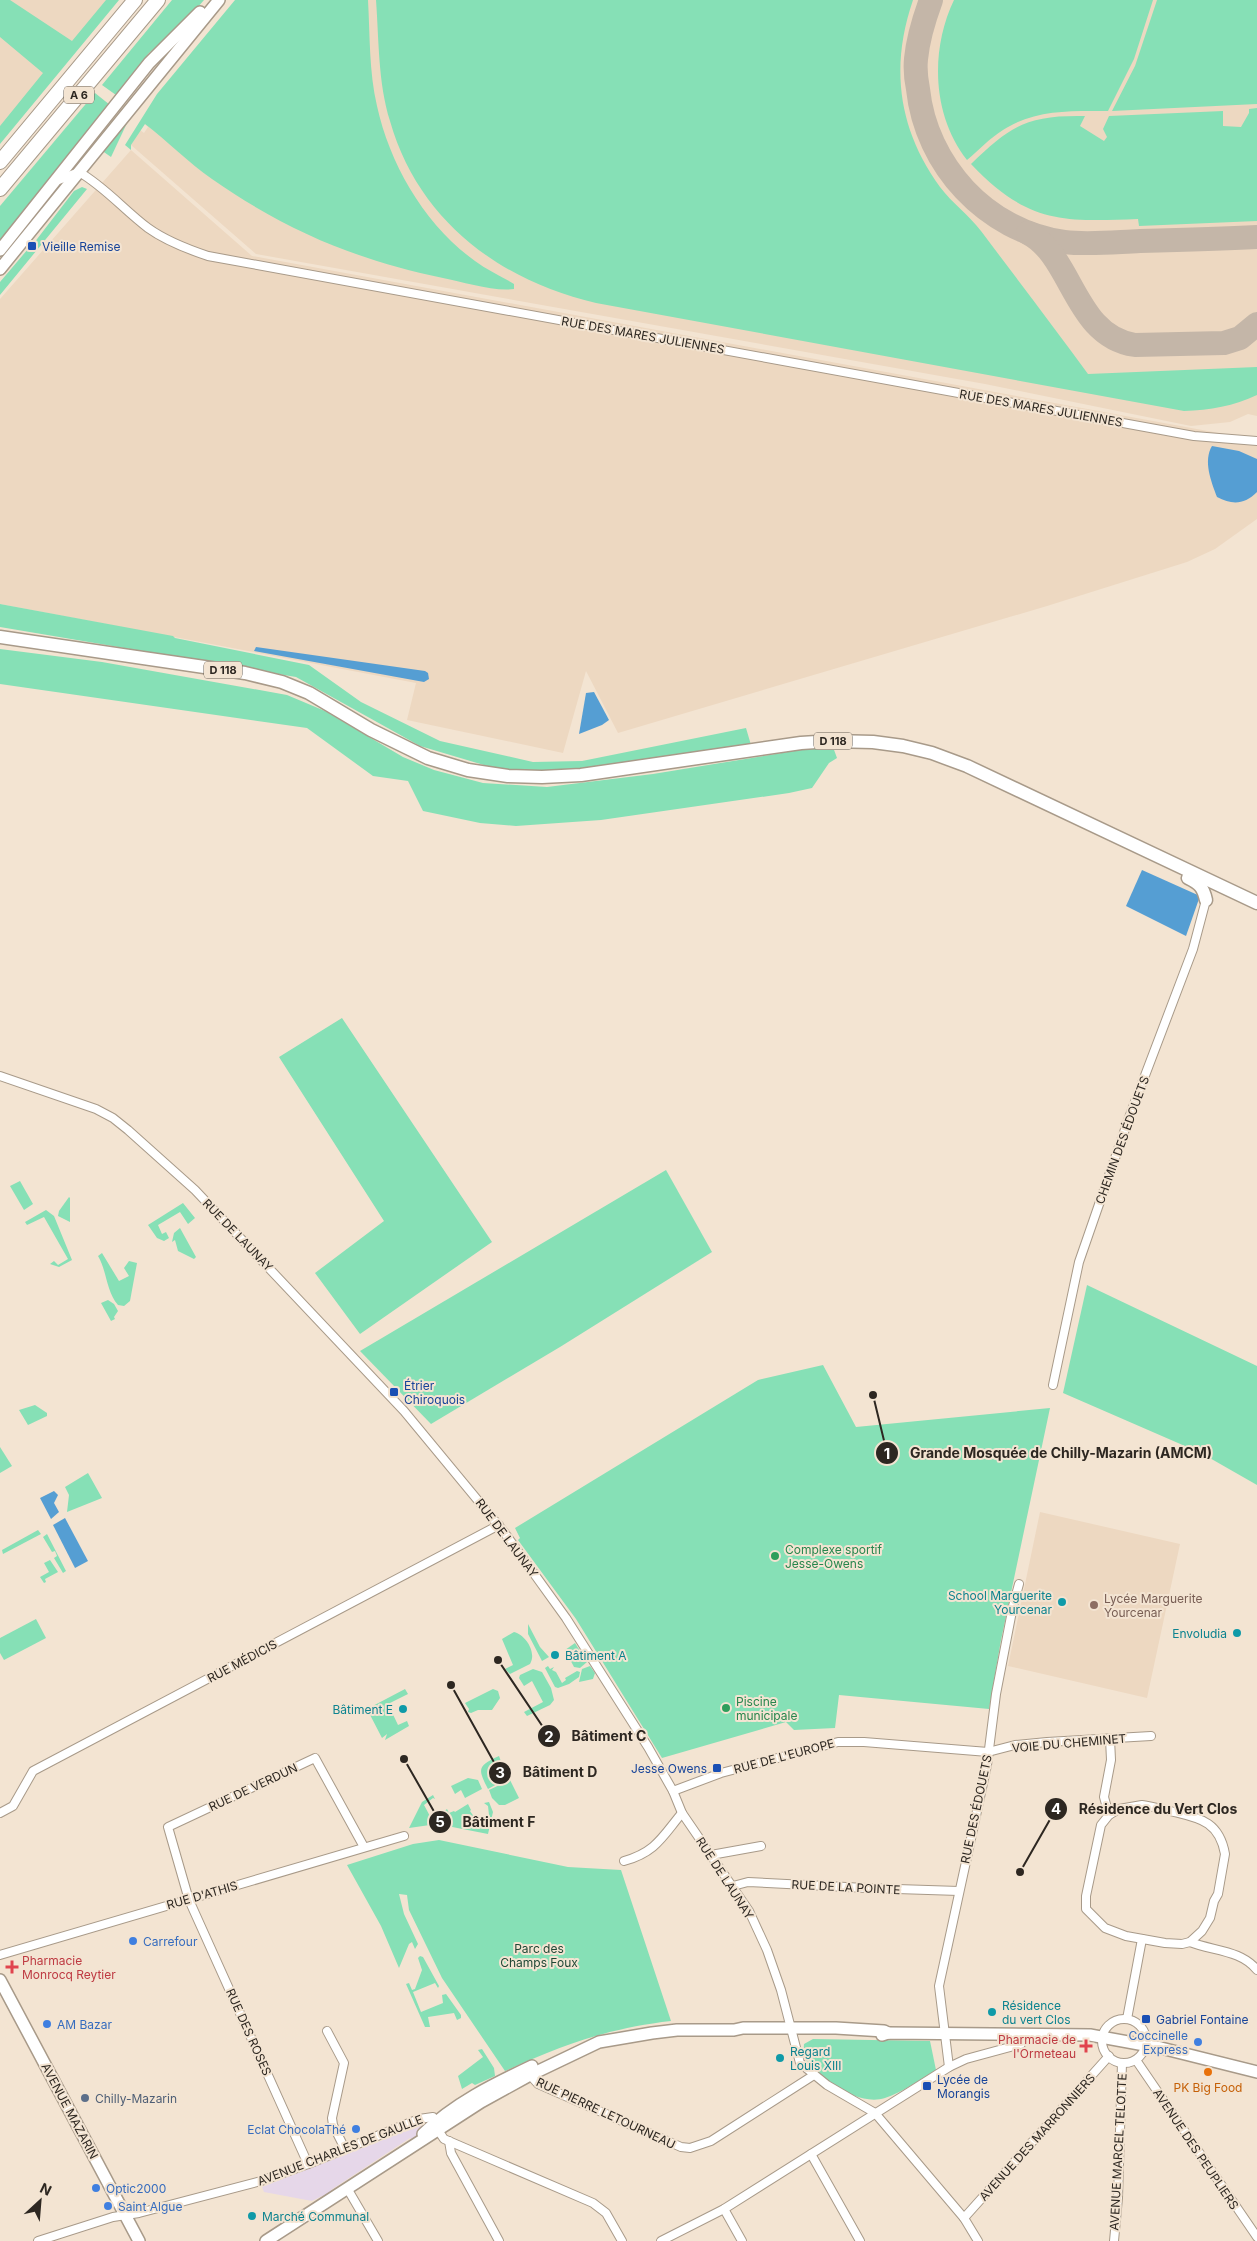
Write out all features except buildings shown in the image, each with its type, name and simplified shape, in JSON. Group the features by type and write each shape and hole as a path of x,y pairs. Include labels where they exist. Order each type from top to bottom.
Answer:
{"highway":[{"name":"A 6","path":"0,162 135,0"},
{"name":"A 6","path":"0,190 158,0"}],"main road":[{"path":"0,250 149,63 211,0"},
{"path":"0,269 219,0"},
{"name":"D 118","path":"0,637 244,673 282,682 309,693 371,730 428,758 468,770 508,776 581,775 800,743 852,741 903,746 932,753 967,766 1257,903"},
{"path":"1156,855 1165,866 1199,884 1204,889 1206,900"},
{"path":"1206,900 1210,893 1216,891 1257,909"},
{"name":"AVENUE MAZARIN","path":"0,1980 139,2241"},
{"path":"442,2133 505,2079 554,2056 599,2042 634,2035 677,2030 734,2030 739,2028 884,2035 888,2033 1075,2034 1146,2045 1255,2072"},
{"path":"792,2031 835,2028 884,2031 888,2033"},
{"path":"266,2241 416,2143 442,2133 491,2096 599,2042"},
{"path":"530,2075 531,2071 550,2061 554,2056"},
{"path":"491,2096 504,2084 505,2079"}],"street":[{"path":"54,182 78,172"},
{"name":"RUE DES MARES JULIENNES","path":"78,172 98,184 149,228 182,247 208,256 1194,436 1257,441"},
{"name":"CHEMIN DES ÉDOUETS","path":"1053,1385 1079,1262 1130,1115 1193,949 1206,900"},
{"name":"RUE DE LAUNAY","path":"0,1076 96,1109 113,1118 176,1172 385,1388 499,1525 566,1618 603,1674 673,1791 682,1813 749,1911 767,1950 781,1990 800,2063 827,2085 874,2113 964,2218 978,2241"},
{"name":"RUE MÉDICIS","path":"0,1813 13,1806 33,1771 499,1525"},
{"name":"RUE DES ÉDOUETS","path":"948,2067 940,1986 988,1752 996,1694 1019,1584"},
{"name":"VOIE DU CHEMINET","path":"988,1752 1015,1745 1151,1736"},
{"path":"1109,1815 1104,1797 1111,1760 1110,1739"},
{"name":"RUE DE L'EUROPE","path":"673,1791 721,1773 838,1742 864,1742 988,1752"},
{"name":"RUE DE VERDUN","path":"188,1900 168,1827 315,1758 364,1847"},
{"path":"1145,1805 1197,1817 1217,1832 1225,1854 1218,1894 1208,1923 1190,1942 1182,1944 1142,1939 1112,1932 1105,1928 1086,1909 1086,1896 1101,1825 1109,1815 1124,1807 1145,1805"},
{"path":"624,1861 646,1853 658,1844 682,1813"},
{"name":"RUE D'ATHIS","path":"0,1955 112,1920 188,1900 404,1836"},
{"path":"711,1855 762,1846"},
{"name":"RUE DE LA POINTE","path":"733,1886 748,1882 959,1891"},
{"name":"RUE DES ROSES","path":"188,1900 308,2164"},
{"path":"1127,2019 1142,1939"},
{"path":"1190,1942 1206,1949 1242,1957 1248,1960 1257,1970"},
{"path":"1118,2019 1127,2019 1140,2025 1144,2031 1146,2045 1144,2052 1136,2060 1122,2063 1109,2056 1102,2045 1102,2037 1111,2023 1118,2019"},
{"path":"328,2031 344,2063 332,2118 345,2149"},
{"path":"661,2241 724,2209 948,2067 966,2059 1021,2044 1026,2034"},
{"name":"AVENUE DES MARRONNIERS","path":"964,2218 1109,2056"},
{"name":"AVENUE DES PEUPLIERS","path":"1136,2060 1257,2238"},
{"name":"AVENUE MARCEL TELOTTE","path":"1114,2241 1118,2198 1122,2063"},
{"name":"RUE PIERRE LETOURNEAU","path":"530,2075 538,2084 681,2147 690,2148 711,2141 814,2075"},
{"name":"AVENUE CHARLES DE GAULLE","path":"38,2241 113,2217 225,2192 308,2164 429,2116 433,2117 442,2133"},
{"path":"442,2133 450,2153 500,2241"},
{"path":"442,2133 594,2203 606,2213 622,2241"},
{"path":"811,2154 860,2241"},
{"path":"347,2188 378,2241"},
{"path":"724,2209 742,2241"}],"shaded area":[{"path":"0,0 113,0 0,143"},
{"path":"242,0 1257,0 1257,416 1248,414 1230,422 1191,426 985,384 256,254 131,145 140,130 144,133 148,127 145,124 196,54"},
{"path":"131,150 252,256 1257,440 1257,519 1215,549 1187,562 1047,606 618,733 586,671 563,753 407,720 416,683 0,604 0,299"},
{"name":"Lycée Marguerite Yourcenar","path":"1040,1512 1180,1544 1147,1698 1008,1666"},
{"path":"424,2121 428,2123 426,2127 412,2140 410,2138 331,2190 332,2193 324,2198 322,2196 312,2201 264,2192 262,2187 414,2128 413,2125"}],"green space":[{"path":"0,0 10,0 72,41 106,0 119,0 0,144 0,126 43,73 0,37"},
{"path":"172,0 204,0 183,24 149,53 116,95 102,85"},
{"path":"235,0 368,0 374,93 383,128 401,171 425,212 440,230 475,261 514,284 514,289 488,288 411,271 322,241 294,228 239,197 203,173 145,124 131,145 131,150 125,145 157,94"},
{"path":"376,0 913,0 906,25 900,73 902,97 915,143 940,187 981,231 1088,374 1257,367 1257,395 1222,407 1184,411 596,303 561,293 527,279 496,262 468,241 442,216 420,188 403,156 386,106 380,61"},
{"path":"954,0 1153,0 1134,59 1108,111 1054,113 1028,118 998,133 967,160 955,143 947,123 941,103 938,82 941,40 946,19"},
{"path":"1157,0 1257,0 1257,104 1112,111 1135,66"},
{"path":"95,93 110,105 0,240 0,206"},
{"path":"1257,108 1257,221 1139,226 1138,219 1088,220 1047,215 1028,208 1010,198 971,164 1010,131 1034,120 1065,116 1085,116 1080,126 1104,141 1107,137 1103,129 1109,116 1223,111 1223,126 1241,127 1249,113 1249,109"},
{"path":"128,118 127,123 111,157 101,150"},
{"path":"82,187 87,189 0,295 0,282 28,249 31,250 34,243 74,191"},
{"path":"0,604 173,636 175,638 309,665 361,702 440,741 533,762 582,761 746,728 751,745 544,773 504,771 420,746 296,677 0,627"},
{"path":"0,649 102,662 287,695 325,711 403,757 434,770 483,783 547,787 653,774 800,750 833,747 837,758 829,763 812,788 789,793 601,820 516,826 480,823 423,811 408,781 373,776 307,728 0,684"},
{"path":"342,1018 492,1242 360,1334 315,1273 384,1221 279,1057"},
{"path":"666,1170 712,1252 560,1347 431,1424 360,1351"},
{"path":"20,1181 33,1204 24,1210 10,1186"},
{"path":"69,1197 70,1222 58,1216 59,1211"},
{"path":"183,1203 195,1218 188,1224 180,1212 158,1225 162,1234 166,1232 169,1238 164,1241 157,1238 148,1225"},
{"path":"46,1210 54,1216 72,1260 59,1267 50,1264 54,1261 58,1265 68,1259 44,1217 27,1225 25,1222"},
{"path":"180,1228 196,1257 194,1259 178,1251 175,1240 172,1242 174,1233"},
{"path":"102,1253 119,1281 129,1276 124,1268 129,1261 137,1263 130,1301 124,1306 118,1305 111,1294 98,1256"},
{"path":"1087,1285 1257,1366 1257,1485 1201,1453 1063,1393"},
{"path":"108,1300 114,1304 118,1311 114,1317 115,1319 111,1321 101,1303"},
{"name":"Complexe sportif Jesse-Owens","path":"823,1365 856,1427 1050,1408 1001,1640 989,1709 839,1695 835,1728 794,1730 786,1722 662,1758 576,1619 518,1540 520,1538 515,1528 758,1380"},
{"path":"35,1405 47,1413 47,1416 28,1425 19,1410"},
{"path":"0,1447 12,1466 0,1473"},
{"path":"88,1473 102,1498 67,1512 69,1495 65,1487"},
{"path":"38,1530 41,1534 3,1554 2,1550"},
{"path":"47,1534 66,1571 63,1573 54,1558 57,1556 55,1551 52,1552 43,1537"},
{"path":"50,1560 58,1572 45,1579 46,1582 44,1583 40,1577 49,1572 44,1563"},
{"path":"36,1619 46,1638 4,1660 0,1653 0,1638"},
{"path":"528,1624 540,1647 549,1657 542,1661 528,1634"},
{"path":"514,1632 523,1637 529,1645 532,1660 530,1664 510,1674 505,1669 513,1665 502,1639"},
{"path":"575,1643 587,1662 580,1668 574,1667 565,1650"},
{"path":"548,1666 550,1669 554,1667 552,1670 556,1672 562,1683 566,1680 565,1678 577,1671 580,1672 579,1677 569,1684 558,1688 555,1687 545,1668"},
{"path":"590,1666 595,1673 593,1679 579,1682 582,1669"},
{"path":"533,1669 542,1672 551,1688 554,1700 550,1705 527,1716 524,1712 543,1702 532,1681 524,1686 519,1678 520,1675"},
{"path":"405,1689 408,1694 388,1704 398,1725 407,1721 409,1726 385,1740 387,1734 382,1738 367,1709"},
{"path":"493,1689 498,1691 500,1698 492,1710 468,1712 469,1709 465,1703"},
{"path":"499,1756 504,1770 510,1777 488,1789 481,1772 483,1765"},
{"path":"468,1778 478,1780 482,1789 465,1798 461,1790 455,1794 451,1786"},
{"path":"510,1780 519,1798 505,1805 499,1805 492,1798 489,1790"},
{"path":"433,1795 435,1799 433,1798 424,1805 431,1818 435,1815 437,1817 447,1809 449,1813 455,1812 468,1804 470,1811 477,1821 489,1815 488,1806 484,1803 489,1802 493,1812 488,1834 437,1824 409,1828 422,1802"},
{"name":"Parc des Champs Foux","path":"439,1840 568,1867 621,1870 671,2021 627,2028 586,2039 546,2053 505,2071 442,1978 409,1910 407,1895 399,1894 404,1914 418,1944 415,1949 412,1942 409,1944 399,1968 381,1926 347,1865 413,1844"},
{"path":"420,1956 423,1957 439,1986 438,1988 435,1983 413,1992 421,2012 443,2003 442,1995 446,1994 461,2015 461,2018 457,2020 454,2013 428,2017 430,2027 425,2027 406,1984 409,1983 412,1990 415,1989 422,1970 418,1958"},
{"path":"813,2039 930,2041 936,2070 905,2089 885,2098 874,2100 862,2098 829,2081 803,2057 804,2044"},
{"path":"482,2049 494,2068 495,2076 475,2085 472,2083 462,2089 458,2076 483,2057 478,2050"}],"water":[{"path":"1212,446 1239,451 1257,459 1257,492 1247,499 1238,502 1217,497 1210,478 1208,465 1209,452"},
{"path":"256,647 425,671 428,673 429,679 424,682 254,651"},
{"path":"594,692 609,720 602,725 579,734 586,693"},
{"path":"1142,870 1200,896 1186,936 1126,906"},
{"path":"54,1491 58,1495 54,1503 59,1512 51,1519 40,1498"},
{"path":"65,1518 88,1561 75,1568 53,1525"}],"taxiway":[{"path":"931,0 920,36 916,63 923,117 933,143 947,168 965,190 986,209 1009,224 1036,235 1073,243 1257,237"},
{"path":"1028,233 1043,244 1055,259 1086,312 1099,327 1115,339 1135,345 1224,343 1240,338 1257,324"}],"place":[{"name":"Vieille Remise","path":"32,246"},
{"name":"Étrier Chiroquois","path":"394,1392"},
{"name":"Grande Mosquée de Chilly-Mazarin (AMCM)","path":"873,1395"},
{"name":"Complexe sportif Jesse-Owens","path":"775,1556"},
{"name":"School Marguerite Yourcenar","path":"1062,1602"},
{"name":"Lycée Marguerite Yourcenar","path":"1094,1605"},
{"name":"Envoludia","path":"1237,1633"},
{"name":"Bâtiment A","path":"555,1655"},
{"name":"Bâtiment C","path":"498,1660"},
{"name":"Bâtiment D","path":"451,1685"},
{"name":"Piscine municipale","path":"726,1708"},
{"name":"Bâtiment E","path":"403,1709"},
{"name":"Bâtiment F","path":"404,1759"},
{"name":"Jesse Owens","path":"717,1768"},
{"name":"Résidence du Vert Clos","path":"1020,1872"},
{"name":"Carrefour","path":"133,1941"},
{"name":"Pharmacie Monrocq Reytier","path":"12,1967"},
{"name":"Résidence du vert Clos","path":"992,2012"},
{"name":"Gabriel Fontaine","path":"1146,2019"},
{"name":"AM Bazar","path":"47,2024"},
{"name":"Coccinelle Express","path":"1198,2042"},
{"name":"Pharmacie de l'Ormeteau","path":"1086,2046"},
{"name":"Regard Louis XIII","path":"780,2058"},
{"name":"PK Big Food","path":"1208,2072"},
{"name":"Lycée de Morangis","path":"927,2086"},
{"name":"Chilly-Mazarin","path":"85,2098"},
{"name":"Eclat ChocolaThé","path":"356,2129"},
{"name":"Optic2000","path":"96,2188"},
{"name":"Saint Algue","path":"108,2206"},
{"name":"Marché Communal","path":"252,2216"}]}
